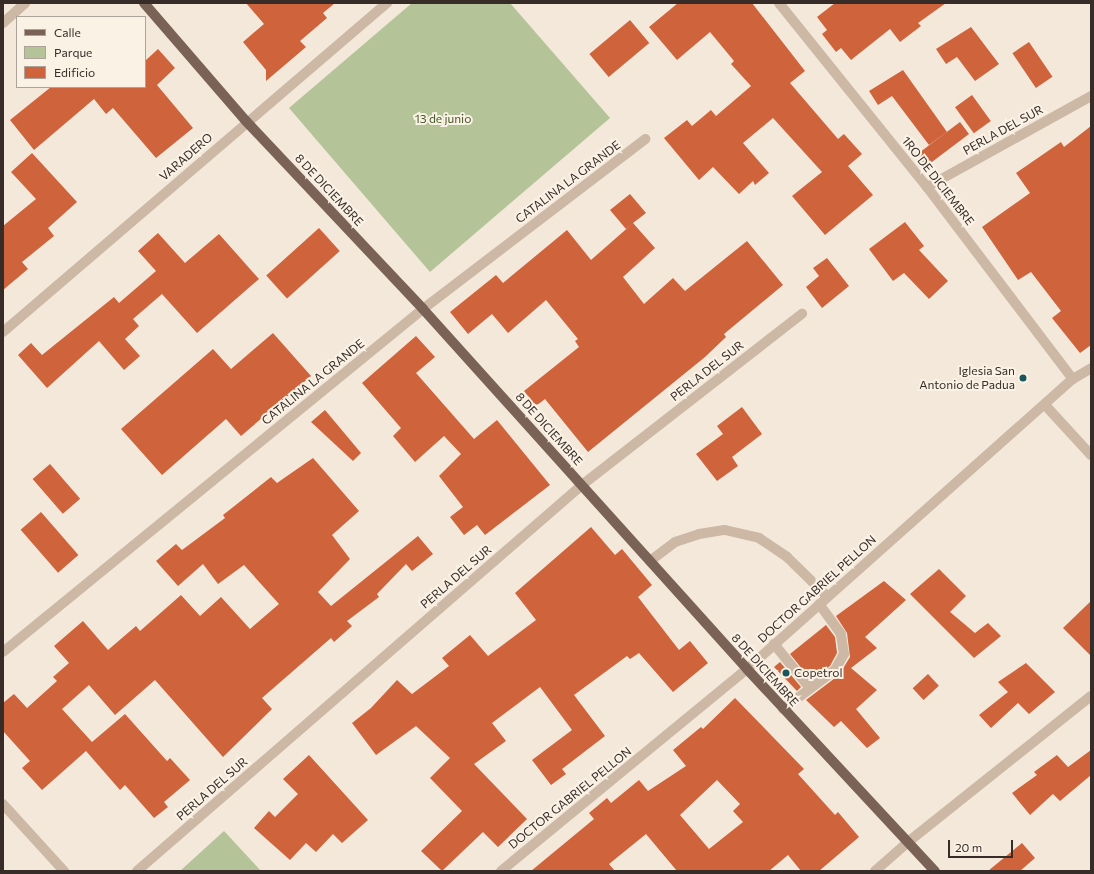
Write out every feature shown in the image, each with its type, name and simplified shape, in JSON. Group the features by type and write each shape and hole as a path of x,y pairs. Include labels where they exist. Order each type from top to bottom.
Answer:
{"main road":[{"name":"8 DE DICIEMBRE","path":"144,3 246,121 423,309 783,709 935,871"}],"street":[{"path":"3,23 25,3"},
{"name":"VARADERO","path":"3,332 246,121 387,3"},
{"name":"1RO DE DICIEMBRE","path":"778,3 927,187 1073,379"},
{"name":"PERLA DEL SUR","path":"927,187 1091,96"},
{"name":"CATALINA LA GRANDE","path":"3,652 423,309 645,139"},
{"name":"PERLA DEL SUR","path":"137,871 582,485 802,314"},
{"name":"DOCTOR GABRIEL PELLON","path":"501,871 747,669 1073,379 1091,368"},
{"path":"1045,405 1091,455"},
{"path":"650,561 675,542 699,534 725,530 759,538 787,557 828,597"},
{"path":"783,709 809,688 835,670 844,654 841,634 819,604"},
{"path":"774,644 809,688"},
{"path":"875,871 908,842 1091,696"},
{"path":"3,804 64,871"}],"green space":[{"name":"13 de junio","path":"412,3 510,3 610,118 430,272 289,108"},
{"path":"224,831 261,871 180,871"}],"building":[{"path":"246,3 335,3 323,13 327,18 300,41 306,47 266,81 266,70 243,42 264,24"},
{"path":"678,3 752,3 805,71 790,83 838,139 844,134 862,154 848,166 873,195 825,235 792,196 822,172 773,118 743,143 769,173 755,185 753,181 739,194 713,167 699,180 664,138 687,120 692,126 711,110 716,116 751,86 731,64 734,61 710,32 677,60 649,27"},
{"path":"835,3 946,3 918,23 921,26 900,42 890,29 851,60 841,48 836,52 822,34 827,30 817,17"},
{"path":"630,20 649,43 609,77 589,54"},
{"path":"971,27 999,64 975,81 957,57 946,64 936,49"},
{"path":"1029,42 1052,77 1036,88 1012,53"},
{"path":"158,49 175,68 157,85 193,128 156,158 113,108 106,114 94,99 34,150 10,120 50,88 146,88 146,60"},
{"path":"903,70 947,132 929,145 892,96 878,105 869,91"},
{"path":"972,95 991,121 974,133 955,107"},
{"path":"960,122 969,134 926,166 917,154"},
{"path":"1091,126 1091,345 1080,353 1052,318 1061,311 1031,272 1018,280 982,227 1030,193 1016,173 1061,142 1064,147"},
{"path":"32,153 77,202 48,228 54,236 22,262 28,269 3,290 3,226 36,199 11,172"},
{"path":"630,194 646,213 633,223 655,248 623,277 644,304 673,278 685,291 747,241 783,285 724,334 726,337 705,357 588,452 545,399 536,406 524,391 579,347 575,341 578,339 546,300 508,333 492,314 468,334 450,312 496,275 503,283 567,230 591,260 632,224 626,229 610,210"},
{"path":"905,222 924,246 919,250 948,281 929,299 904,273 893,281 869,249"},
{"path":"319,228 340,251 287,299 266,276"},
{"path":"158,233 185,263 219,234 259,279 197,333 162,294 133,319 139,326 125,339 140,356 124,370 99,341 47,388 18,355 31,343 42,355 114,297 119,303 156,271 138,251"},
{"path":"827,258 849,286 822,308 806,287 819,276 813,268"},
{"path":"273,333 311,376 241,436 226,419 162,475 121,429 213,349 231,369"},
{"path":"416,336 435,357 416,373 474,439 497,420 550,485 485,535 477,525 464,535 450,517 463,507 439,476 461,454 444,436 415,462 393,436 401,428 362,383"},
{"path":"742,407 762,434 732,457 738,466 717,481 696,454 723,434 717,426"},
{"path":"325,410 361,453 353,461 311,422"},
{"path":"313,458 359,511 332,535 350,559 318,592 331,606 418,536 433,554 412,571 406,564 377,594 379,597 347,621 352,626 334,642 331,638 262,698 272,709 223,757 155,680 115,715 89,685 62,709 92,742 125,714 167,761 170,758 190,780 164,802 168,807 154,818 125,785 120,790 86,751 42,790 22,768 30,761 3,731 3,703 14,694 27,708 57,681 53,677 69,663 54,646 83,621 108,650 136,626 140,631 181,595 200,616 221,597 250,629 279,604 244,565 218,584 203,564 178,586 156,561 176,544 182,550 225,518 223,515 271,477 277,483"},
{"path":"50,464 80,499 63,514 33,479"},
{"path":"41,512 78,555 58,573 21,530"},
{"path":"591,527 615,555 622,549 652,585 638,597 679,650 690,641 708,663 673,692 639,653 630,659 627,656 574,695 605,736 562,769 566,774 551,785 532,760 572,730 540,687 492,723 506,741 474,764 527,819 498,847 483,832 442,871 421,851 462,811 430,778 450,758 416,726 376,755 352,723 371,708 397,680 412,694 449,666 442,658 470,635 488,656 536,620 515,593"},
{"path":"939,569 966,596 950,612 975,633 988,623 1001,636 974,658 910,594"},
{"path":"884,581 906,600 865,637 877,648 851,668 877,690 856,709 880,738 867,748 841,721 834,727 806,700 839,675 850,657 847,633 836,616"},
{"path":"1091,601 1091,656 1063,628"},
{"path":"826,625 835,637 837,653 830,666 811,680 790,654"},
{"path":"780,662 801,687 797,691 774,667"},
{"path":"1026,663 1055,692 1029,714 1018,703 991,728 979,715 1008,692 998,682"},
{"path":"928,674 939,686 924,700 913,688"},
{"path":"735,698 804,769 798,774 835,815 838,812 859,837 819,871 801,871 788,855 769,871 677,871 646,834 609,864 615,871 531,871 594,819 589,813 607,798 611,803 639,780 648,791 686,766 673,750 701,727 703,729","holes":["717,780 740,804 733,811 743,822 709,849 680,815"]},
{"path":"1091,750 1091,775 1060,801 1053,794 1030,815 1012,793 1037,775 1034,772 1057,755 1068,767"},
{"path":"309,755 368,820 342,843 333,834 316,852 306,843 290,860 254,828 269,811 275,817 298,794 283,779"},
{"path":"1022,843 1035,858 1020,871 988,871"}],"place":[{"name":"Iglesia San Antonio de Padua","path":"1023,378"},
{"name":"Copetrol","path":"786,673"}]}
